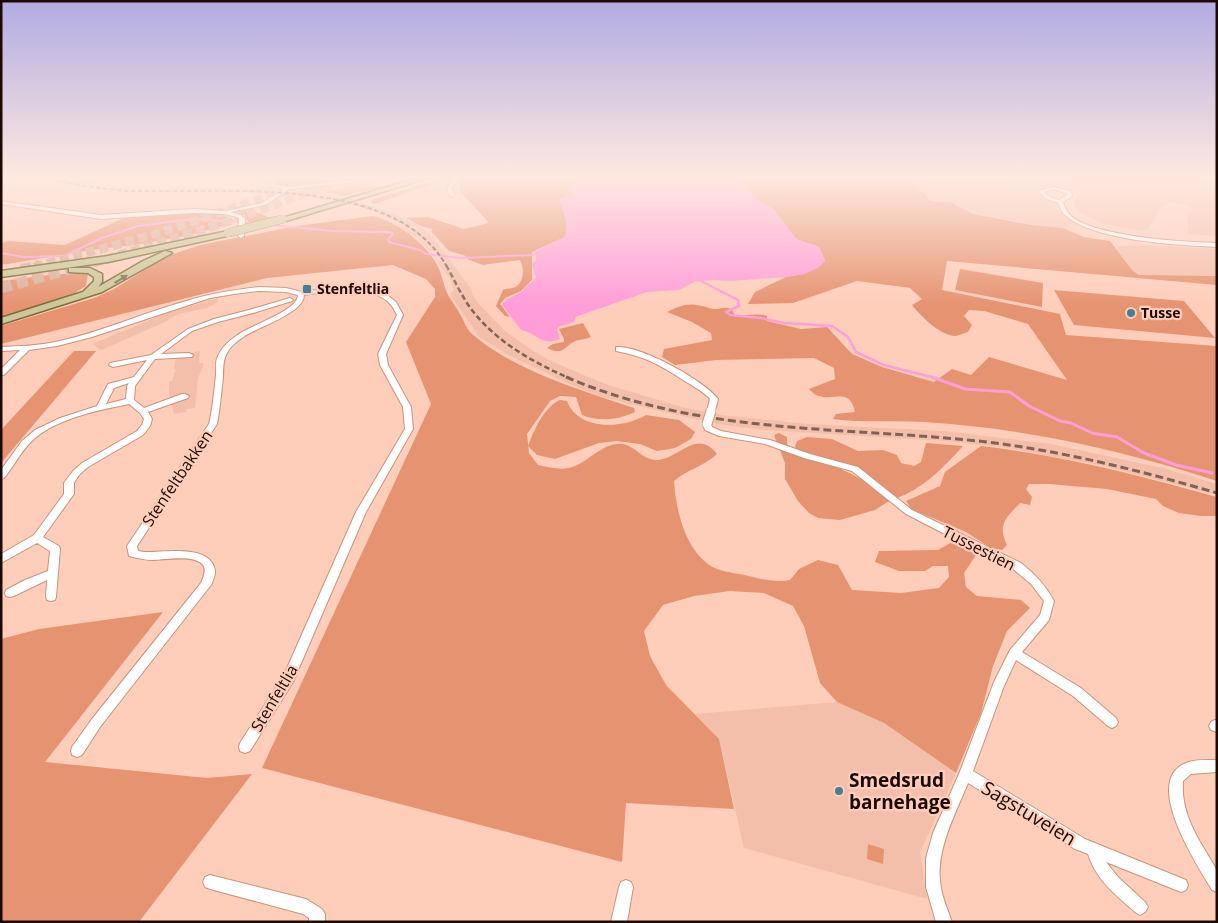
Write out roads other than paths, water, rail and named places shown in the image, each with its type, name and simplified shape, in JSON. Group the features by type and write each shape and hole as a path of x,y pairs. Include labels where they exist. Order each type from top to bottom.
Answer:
{"main road":[{"path":"14,273 108,259 280,220"},
{"path":"1,322 109,286 154,259 203,239"},
{"path":"1,274 84,270 99,276 100,279 95,286 77,298"}],"street":[{"path":"241,236 242,220"},
{"path":"1076,220 1092,228 1113,234 1160,242 1217,245"},
{"path":"1,349 26,348 66,342 215,295 274,289 290,290 300,294"},
{"name":"Stenfeltlia","path":"245,747 289,678 361,512 410,429 407,407 384,365 382,354 400,315 397,305 387,297 360,290 333,289 300,294"},
{"name":"Stenfeltbakken","path":"77,751 102,716 206,585 210,571 207,563 198,557 181,554 145,556 133,552 132,546 212,424 216,410 221,356 225,349 242,333 295,307 302,299 300,294"},
{"path":"130,401 131,386 153,357 200,325 290,300"},
{"path":"1,373 26,348"},
{"name":"Tussestien","path":"619,349 635,351 660,361 708,392 714,399 707,424 708,428 720,433 757,439 855,469 909,512 1017,566 1041,588 1049,601 1045,617 1014,653 998,686 965,774 940,832 933,858 933,887 944,922"},
{"path":"112,365 153,357 189,355"},
{"path":"100,407 111,386 136,379"},
{"path":"143,411 185,396"},
{"path":"1,476 29,439 46,427 100,407 130,401 143,411 148,419 146,426 140,433 76,473 69,483 69,494 37,538 1,559"},
{"path":"37,538 55,549 51,597"},
{"path":"10,593 52,574"},
{"path":"1014,653 1078,692 1112,722"},
{"path":"1217,766 1188,768 1177,778 1174,798 1188,833 1217,885"},
{"name":"Sagstuveien","path":"965,774 1080,844 1181,885"},
{"name":"Sagstuveien","path":"1094,850 1103,873 1140,907"},
{"path":"210,882 306,907 317,914 317,922"},
{"path":"619,922 626,887"}],"waterway":[{"path":"1,253 23,257 64,256 102,238 138,226 185,220"},
{"path":"209,220 239,222"},
{"path":"247,223 255,224"},
{"path":"271,225 333,231 389,232 393,234 388,239 389,242 420,250 426,254 460,258 534,255"},
{"path":"701,281 738,300 739,306 726,312 730,315 761,318 784,323 832,326 848,337 856,352 884,365 934,378"},
{"path":"934,378 965,389 1010,392 1029,406 1060,421 1071,423 1092,433 1117,437 1144,453 1176,465 1212,473"}],"tunnel":[{"path":"34,267 156,234 198,220"},
{"path":"80,267 232,220"},
{"path":"21,270 39,265"},
{"path":"1,288 85,265"}],"railway":[{"path":"396,220 422,237 447,267"},
{"path":"446,265 469,306 501,340 541,365 569,378"},
{"path":"566,377 617,396 667,409 718,419 769,425 925,436 1008,445 1068,455 1158,476 1217,493"}],"place":[{"name":"Stenfeltlia","path":"307,289"},
{"name":"Tusse","path":"1131,313"},
{"name":"Smedsrud barnehage","path":"839,791"}]}
